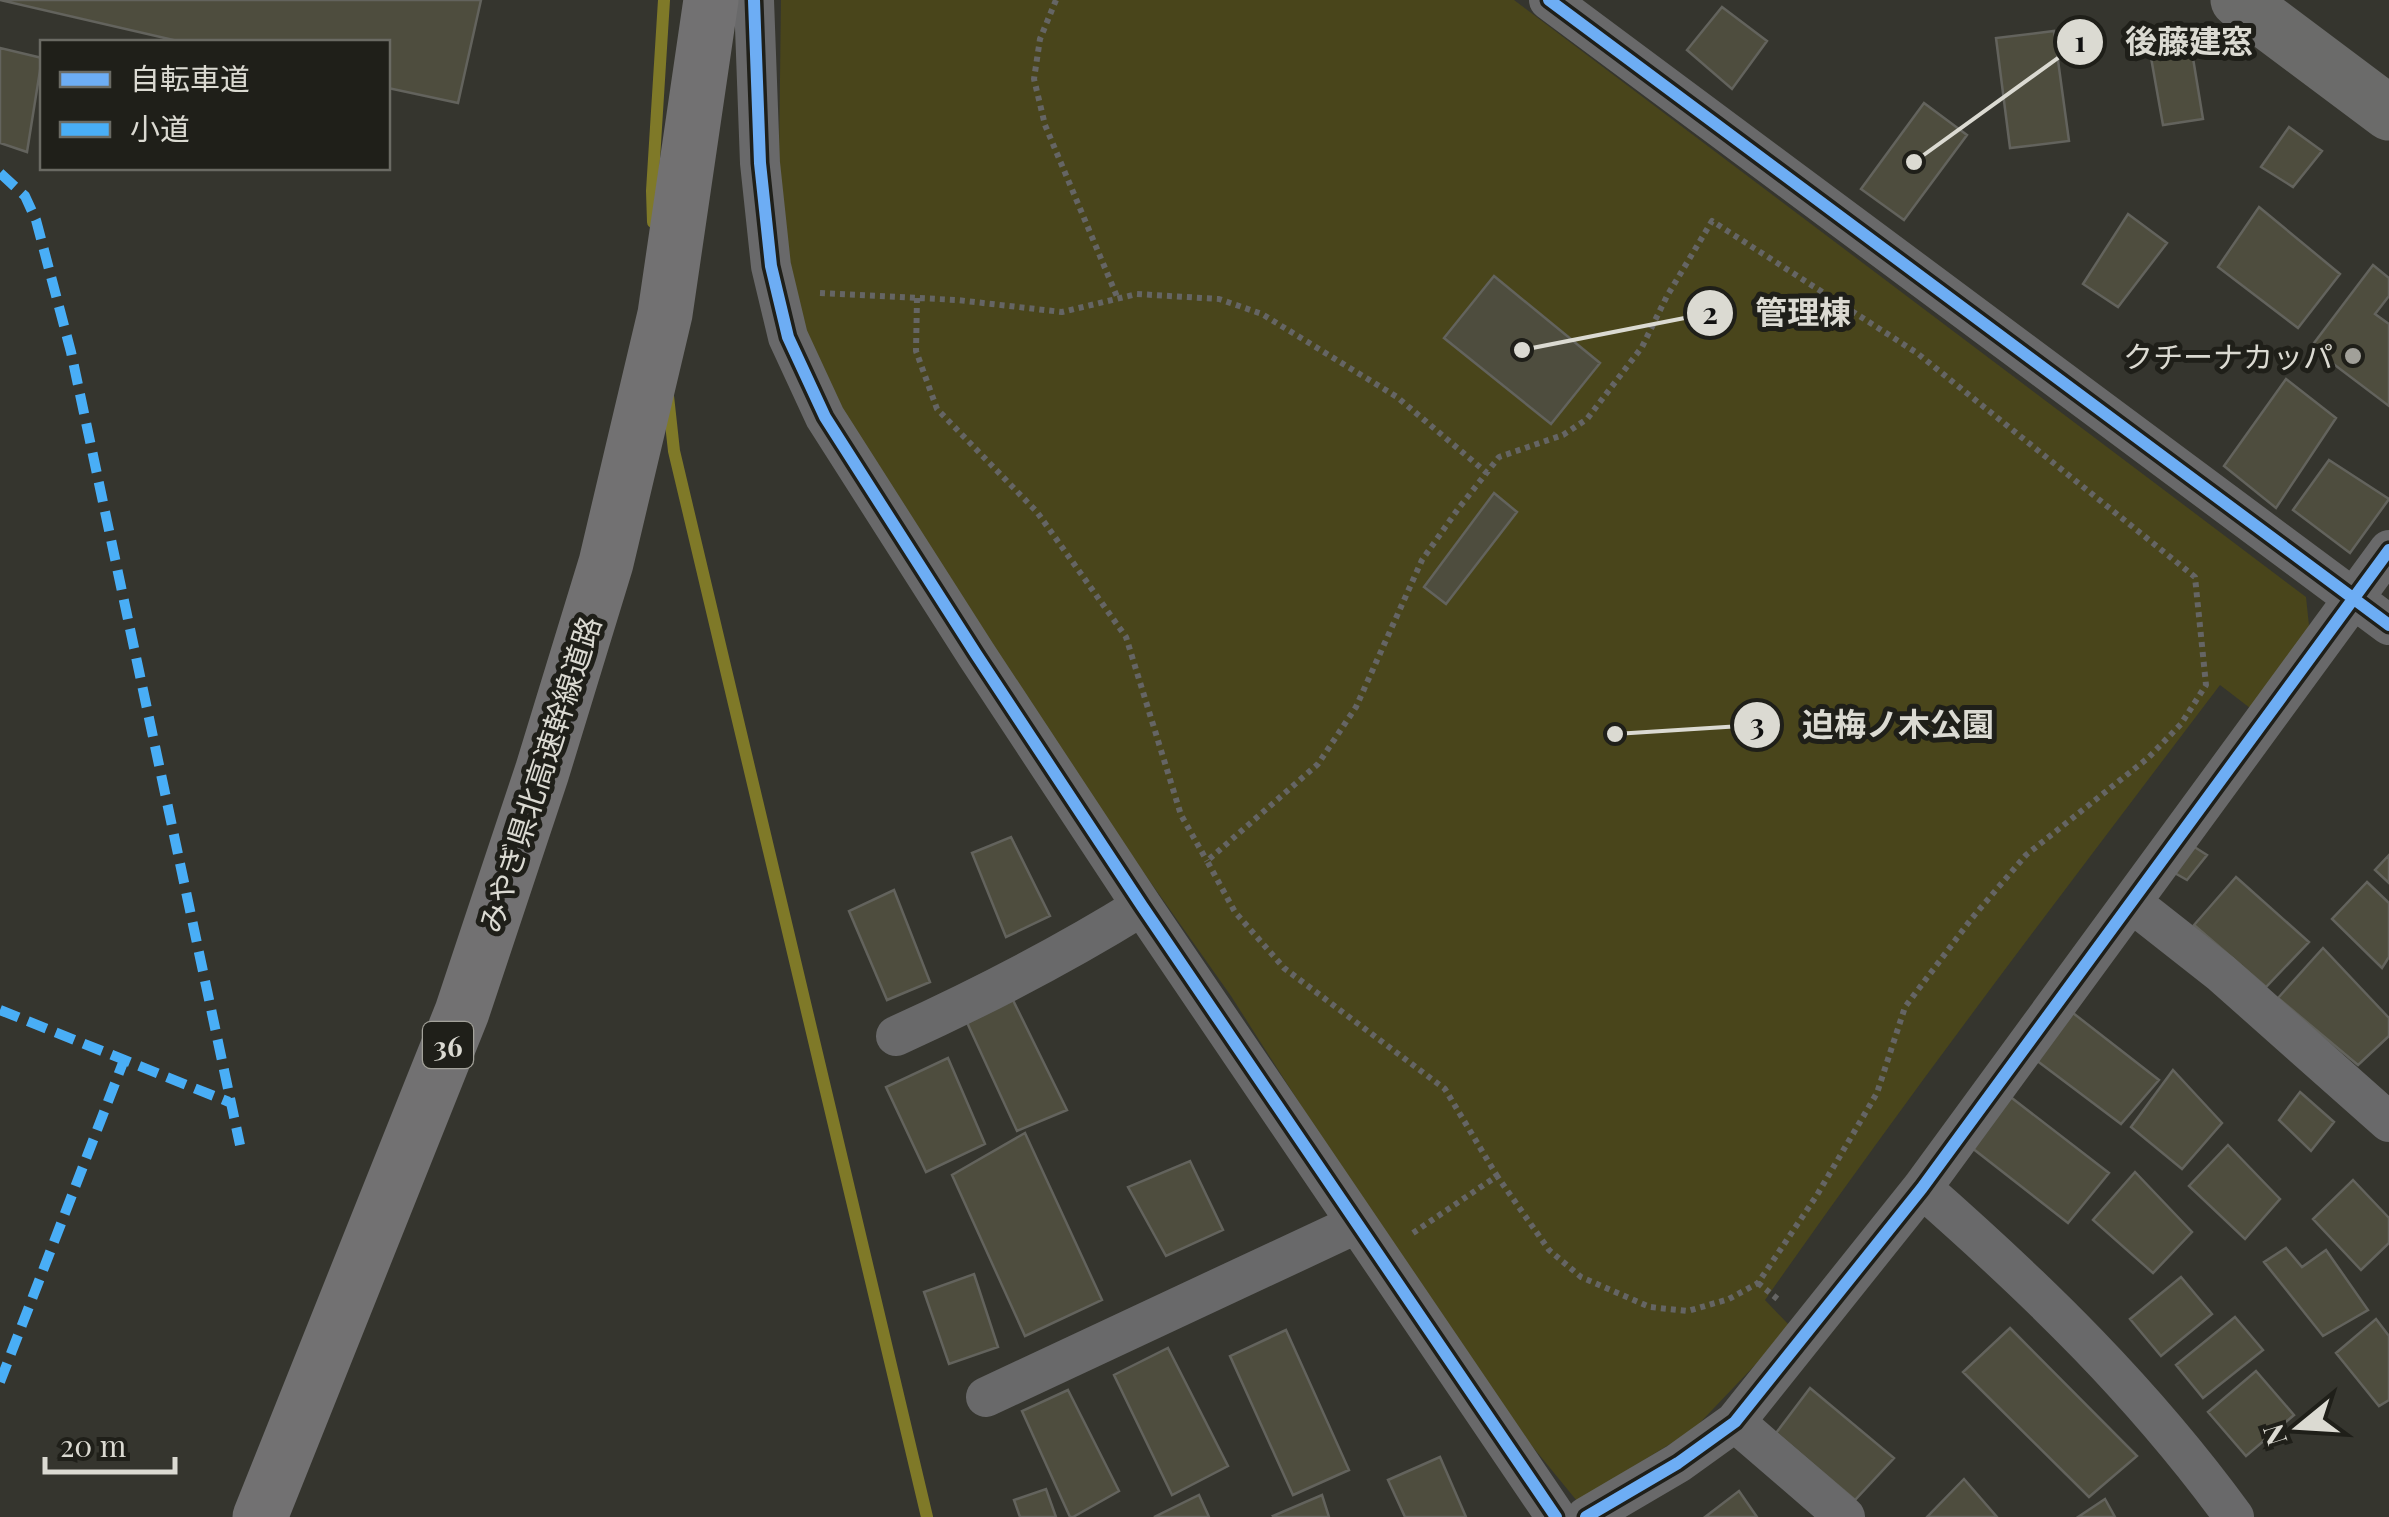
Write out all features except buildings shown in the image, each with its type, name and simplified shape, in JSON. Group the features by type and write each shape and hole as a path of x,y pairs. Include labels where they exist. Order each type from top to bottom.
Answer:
{"main road":[{"name":"みやぎ県北高速幹線道路","path":"260,1517 462,1012 606,563 666,314 711,0"}],"street":[{"path":"754,0 760,164 771,266 788,337 825,416 1142,906 1556,1517"},
{"path":"1549,0 2389,625"},
{"path":"2238,0 2389,113"},
{"path":"1586,1517 1678,1464 1734,1422 1922,1188 2389,550"},
{"path":"2132,904 2221,974 2389,1122"},
{"path":"896,1036 986,996 1142,906"},
{"path":"1922,1188 2026,1280 2157,1416 2234,1517"},
{"path":"986,1397 1356,1224"},
{"path":"1734,1422 1845,1517"}],"path":[{"path":"1056,0 1040,38 1034,79 1045,125 1118,299"},
{"path":"917,298 916,351 937,410 1037,512 1126,637 1181,815 1235,912 1284,968 1445,1089 1497,1176 1549,1250 1581,1277 1650,1308 1688,1311 1729,1299 1758,1283 1818,1195 1877,1094 1906,1008 1961,933 2026,855 2181,724 2206,685 2194,577 1917,353 1712,221 1642,347 1587,419 1563,435 1499,457 1422,560 1356,707 1318,764 1207,861"},
{"path":"816,293 1062,312 1137,294 1219,299 1262,314 1397,397 1487,473"},
{"path":"1407,1238 1497,1176"}],"shaded area":[{"path":"781,0 1514,0 2306,597 2310,635 2250,708 2220,685 1820,1222 1765,1300 1789,1325 1776,1343 1693,1430 1577,1501 1510,1419 1392,1248 1231,996 1064,760 836,402 804,332 791,291 779,157"}],"waterway":[{"path":"653,222 664,0"},
{"path":"668,396 674,451 927,1517"}],"marked path":[{"path":"0,173 25,196 36,220 71,352 240,1145"},
{"path":"0,1010 229,1102"},
{"path":"0,1382 124,1060"}],"cycle path":[{"path":"754,0 760,163 771,266 788,337 825,417 1142,906 1556,1517"},
{"path":"1549,0 2389,625"},
{"path":"1586,1517 1678,1463 1735,1422 1922,1188 2389,550"}],"place":[{"name":"後藤建窓","path":"1914,162"},
{"name":"管理棟","path":"1522,350"},
{"name":"クチーナカッパ","path":"2353,356"},
{"name":"迫梅ノ木公園","path":"1615,734"}]}
